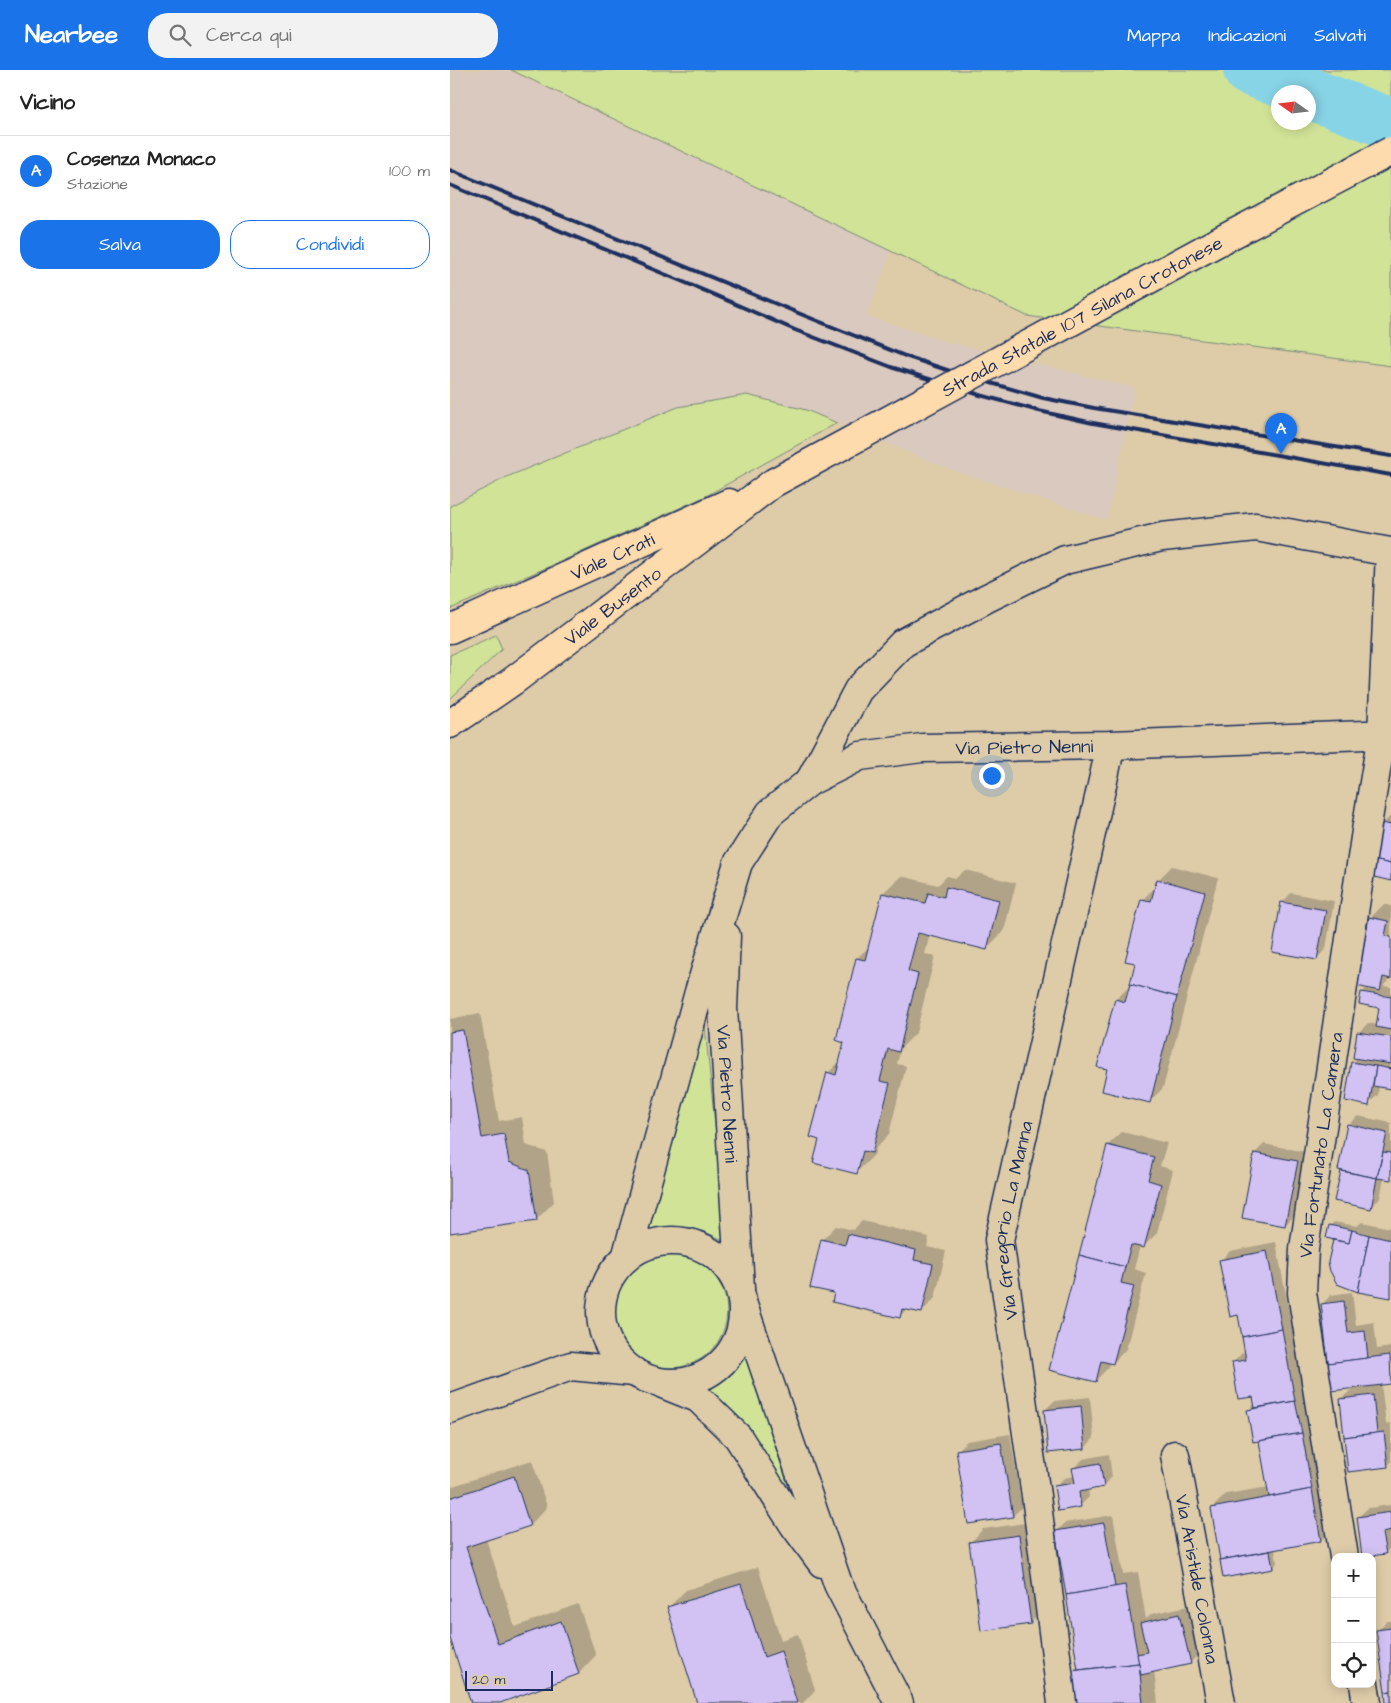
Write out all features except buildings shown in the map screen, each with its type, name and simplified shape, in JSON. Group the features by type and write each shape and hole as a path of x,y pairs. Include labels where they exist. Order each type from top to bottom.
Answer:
{"main road":[{"name":"Strada Statale 107 Silana Crotonese","path":"773,483 1214,244 1391,152"},
{"name":"Viale Crati","path":"450,628 773,483"},
{"name":"Viale Busento","path":"450,724 513,681 773,483"},
{"path":"450,739 513,681"}],"street":[{"name":"Via Fortunato La Camera","path":"810,781 858,690 903,643 987,598 1065,560 1162,537 1256,527 1390,552 1387,734 1366,831 1304,1249 1302,1293 1343,1553"},
{"name":"Via Pietro Nenni","path":"626,1258 699,992 738,863 770,813 810,781 860,756 922,748 1111,745 1387,734"},
{"name":"Via Gregorio La Manna","path":"1062,1703 1036,1496 998,1240 1111,745"},
{"name":"Via Pietro Nenni","path":"728,897 723,1008 742,1298"},
{"path":"838,1584 794,1525 738,1437 698,1398 645,1377 620,1360 614,1352 602,1325 601,1306 606,1288 614,1272 626,1258 647,1246 671,1241 695,1245 716,1256 732,1274 742,1298 838,1584 899,1703"},
{"path":"450,1409 571,1366 680,1383 702,1376 722,1362 736,1343 742,1320 742,1298"},
{"path":"571,1366 602,1325"},
{"name":"Via Aristide Colonna","path":"1175,1455 1221,1703"},
{"path":"1365,1688 1367,1703"}],"shaded area":[{"path":"450,70 508,70 891,251 867,316 947,342 1135,388 1107,520 952,470 806,410 678,407 509,476 450,506"}],"green space":[{"path":"511,70 1391,70 1391,366 1027,316"},
{"path":"747,395 806,410 837,423 704,497 450,609 450,506 509,476 678,407"},
{"path":"496,635 502,649 450,699 450,655"},
{"path":"703,1007 727,1242 707,1233 689,1228 670,1227 648,1230"},
{"path":"670,1254 692,1259 710,1271 722,1289 727,1311 722,1333 710,1351 692,1363 670,1368 648,1363 630,1351 618,1333 613,1311 618,1289 630,1271 648,1259"},
{"path":"744,1351 794,1504 704,1387 732,1368"}],"waterway":[{"path":"1249,70 1289,85"},
{"path":"1316,96 1391,124"}],"railway":[{"path":"450,170 905,356 956,373 1043,398 1094,408 1391,456"},
{"path":"450,185 795,330 894,368 980,395 1093,423 1391,475"}],"place":[{"name":"Cosenza Monaco","path":"1281,454"}]}
